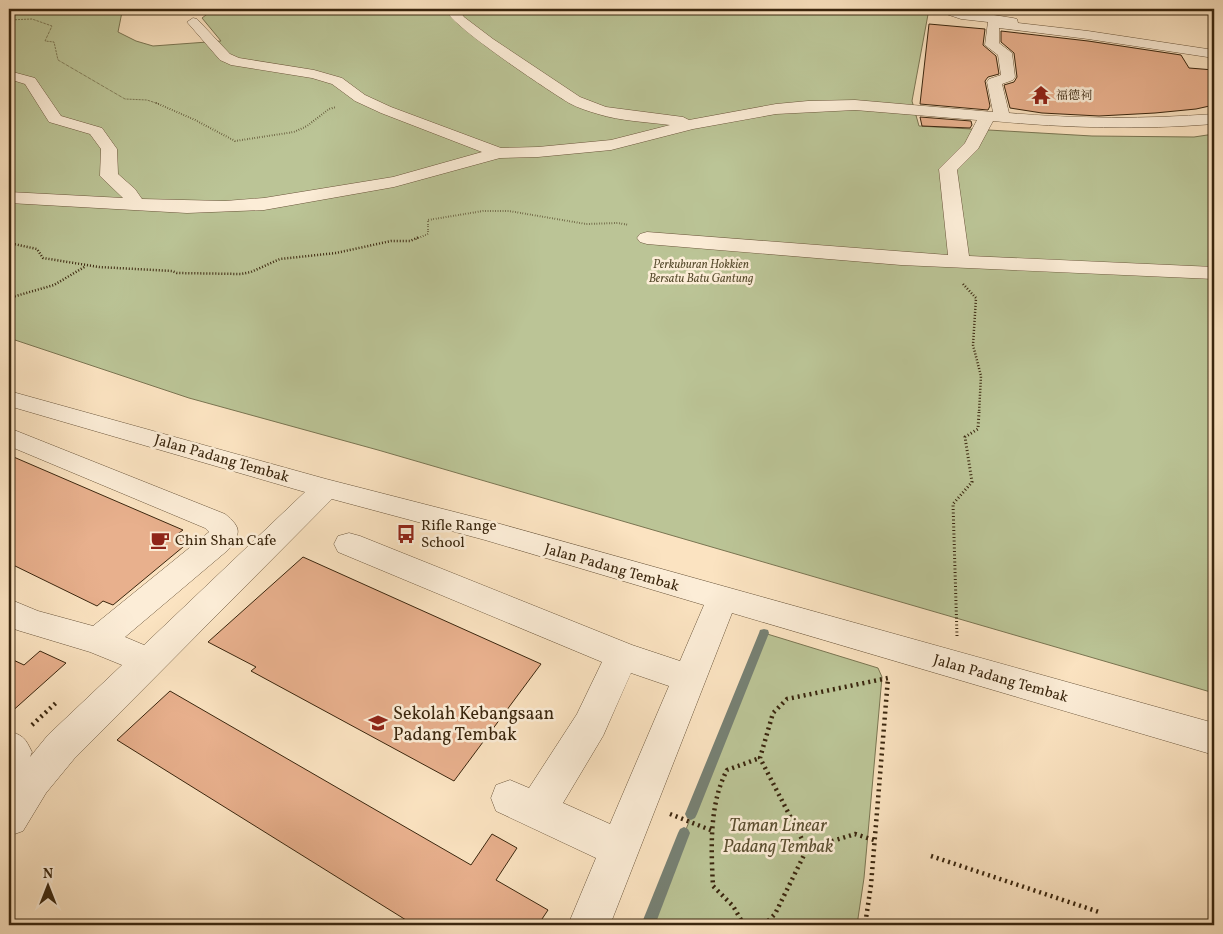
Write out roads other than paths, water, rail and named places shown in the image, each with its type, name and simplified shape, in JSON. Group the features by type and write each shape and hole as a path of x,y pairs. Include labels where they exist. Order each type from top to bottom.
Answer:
{"street":[{"path":"452,9 460,20 488,42 575,100 603,111 692,124"},
{"path":"944,9 992,22 1138,41 1214,54"},
{"path":"193,22 225,57 236,62 314,74 337,81 360,98 386,110 499,153"},
{"path":"959,261 948,170 972,145 995,115 994,82 1008,77 1005,53 992,45 992,22"},
{"path":"9,75 30,81 55,119 96,131 109,149 109,176 129,193 136,204"},
{"path":"9,198 226,207 264,204 394,182 499,153 538,152 611,145 692,124 776,109 808,106 855,105 995,115 1058,122 1112,123 1214,119"},
{"path":"647,238 837,255 1214,273"},
{"name":"Jalan Padang Tembak","path":"9,399 326,488 486,530 1214,739"},
{"path":"9,436 215,521 224,529 217,542 98,641"},
{"path":"9,818 46,764 326,488"},
{"path":"349,544 622,656 689,678"},
{"path":"589,925 722,599"},
{"path":"15,623 98,641 150,661"},
{"path":"619,848 523,804 590,725 622,656"},
{"path":"9,762 18,738"}],"waterway":[{"path":"691,814 764,633"},
{"path":"648,925 684,833"}],"place":[{"name":"福德祠","path":"1041,95"},
{"name":"Rifle Range School","path":"406,534"},
{"name":"Chin Shan Cafe","path":"160,540"},
{"name":"Sekolah Kebangsaan Padang Tembak","path":"378,723"}],"park label":[{"name":"Perkuburan Hokkien Bersatu Batu Gantung","path":"701,271"},
{"name":"Taman Linear Padang Tembak","path":"778,835"}]}
